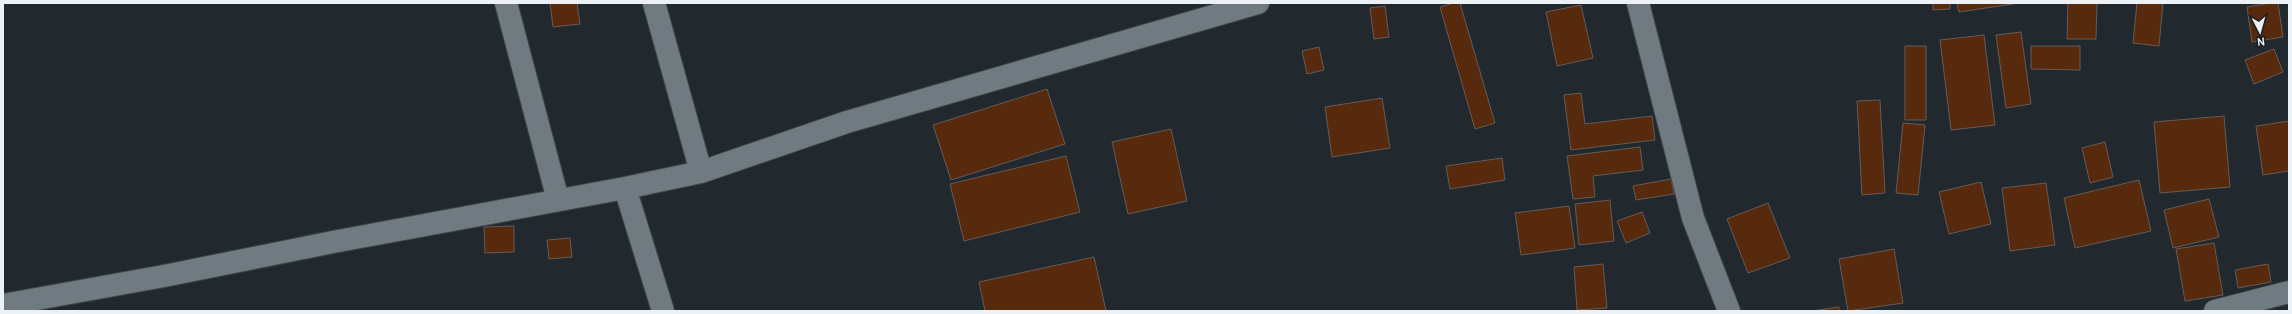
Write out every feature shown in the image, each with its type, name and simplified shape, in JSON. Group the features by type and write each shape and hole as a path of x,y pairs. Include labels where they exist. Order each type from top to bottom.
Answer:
{"street":[{"path":"506,3 558,200"},
{"path":"654,3 701,172"},
{"path":"3,305 164,276 625,188 701,172 847,122 1258,3"},
{"path":"1638,3 1693,218 1729,311"},
{"path":"625,188 663,311"},
{"path":"2215,311 2289,292"}],"building":[{"path":"550,3 577,3 580,24 553,27"},
{"path":"1460,3 1495,123 1475,129 1440,7"},
{"path":"1933,3 1950,3 1950,9 1933,10"},
{"path":"1957,3 2020,3 1959,12"},
{"path":"2068,3 2097,3 2096,39 2067,39"},
{"path":"2137,3 2163,3 2159,46 2133,43"},
{"path":"2278,3 2283,37 2252,42 2247,7"},
{"path":"1581,5 1593,58 1557,66 1546,12"},
{"path":"1385,6 1389,37 1374,39 1370,8"},
{"path":"2021,32 2031,104 2006,108 1996,35"},
{"path":"1984,35 1995,125 1951,130 1940,40"},
{"path":"1905,46 1926,46 1926,120 1905,120"},
{"path":"2031,46 2080,46 2080,70 2031,69"},
{"path":"1319,47 1324,70 1307,74 1302,51"},
{"path":"2274,49 2283,72 2254,84 2245,60"},
{"path":"1047,89 1065,144 951,180 933,125"},
{"path":"1581,93 1585,124 1652,116 1655,140 1571,150 1564,95"},
{"path":"1382,98 1390,148 1332,157 1325,107"},
{"path":"1880,100 1885,193 1862,195 1857,101"},
{"path":"2224,116 2230,187 2160,193 2154,122"},
{"path":"2289,121 2289,171 2263,175 2256,126"},
{"path":"1903,123 1925,125 1918,195 1896,193"},
{"path":"1171,129 1187,201 1128,214 1112,142"},
{"path":"2105,142 2113,177 2090,183 2082,148"},
{"path":"1640,147 1643,170 1593,176 1595,197 1573,199 1567,156"},
{"path":"1066,156 1080,212 964,241 950,184"},
{"path":"1502,158 1505,180 1450,189 1446,166"},
{"path":"1671,179 1674,194 1636,200 1633,186"},
{"path":"2139,180 2151,231 2075,248 2064,198"},
{"path":"1981,182 1991,224 1949,234 1939,192"},
{"path":"2046,183 2055,245 2010,251 2002,188"},
{"path":"2209,199 2219,237 2173,248 2164,210"},
{"path":"1610,200 1614,241 1579,245 1575,204"},
{"path":"1768,203 1790,258 1748,273 1727,219"},
{"path":"1569,206 1575,248 1521,255 1515,213"},
{"path":"1642,212 1650,233 1626,243 1617,221"},
{"path":"514,226 514,252 485,253 484,227"},
{"path":"570,238 572,257 549,259 547,240"},
{"path":"2214,243 2223,295 2185,301 2176,249"},
{"path":"1894,249 1903,303 1848,311 1839,259"},
{"path":"1094,257 1106,311 985,311 979,282"},
{"path":"1603,264 1607,308 1577,310 1574,267"},
{"path":"2268,264 2271,282 2238,288 2235,270"},
{"path":"1839,307 1839,311 1812,311"}]}
